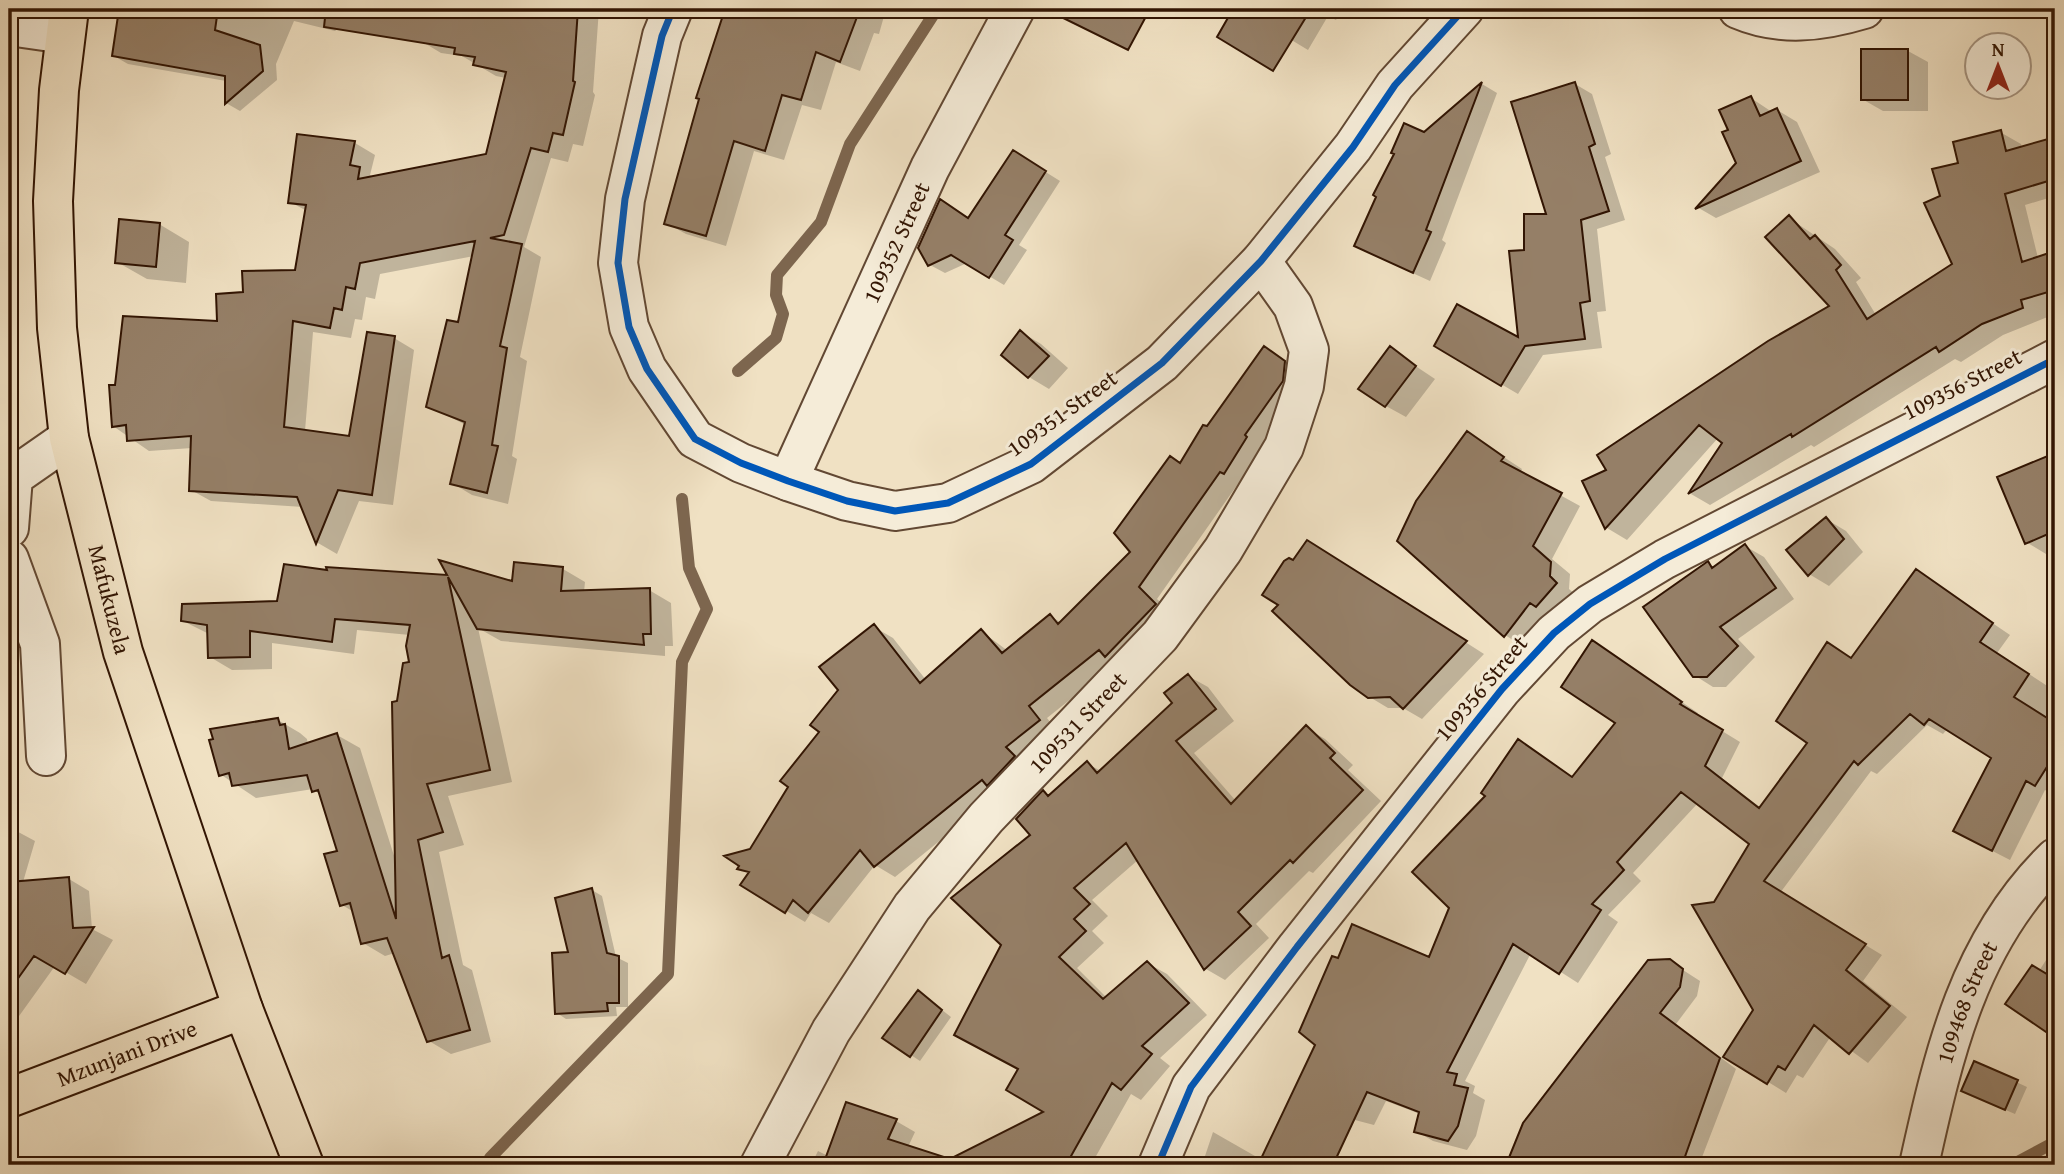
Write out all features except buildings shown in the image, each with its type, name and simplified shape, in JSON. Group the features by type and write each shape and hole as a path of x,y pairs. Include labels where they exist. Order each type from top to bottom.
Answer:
{"main road":[{"name":"Mafukuzela","path":"67,21 52,201 57,328 69,438 123,652 243,1009 304,1165"},
{"name":"Mzunjani Drive","path":"9,1098 243,1009"}],"street":[{"name":"109351 Street","path":"673,9 662,36 625,199 618,263 629,327 647,369 695,439 741,463 788,481 847,501 895,511 948,503 1031,464 1162,363 1261,261 1353,146 1395,85 1464,9"},
{"name":"109352 Street","path":"788,481 930,168 1015,9"},
{"path":"1738,9 1787,22 1836,18 1864,9"},
{"path":"9,26 67,21"},
{"name":"109531 Street","path":"760,1165 831,1031 912,906 986,818 1160,636 1223,550 1284,447 1304,386 1309,350 1293,306 1261,261"},
{"name":"109356 Street","path":"1158,1165 1191,1087 1297,947 1494,699 1554,633 1590,604 1665,559 2055,359"},
{"path":"9,528 11,478 69,438"},
{"path":"9,559 40,645 46,756"},
{"name":"109468 Street","path":"1919,1165 1942,1059 1969,986 2002,920 2055,858"}],"waterway":[{"path":"738,371 776,338 783,314 776,295 777,275 821,222 850,144 937,9"},
{"path":"490,1158 668,974 682,662 707,609 689,568 682,499"},
{"path":"2012,1165 2055,1142"}],"cycle path":[{"path":"673,9 662,36 625,199 618,263 629,327 647,369 695,439 741,463 788,481 847,501 895,511 948,503 1031,464 1162,363 1261,261 1353,147 1395,85 1464,9"},
{"path":"1158,1165 1191,1087 1297,947 1502,689 1554,633 1590,604 1665,559 2055,359"}]}
